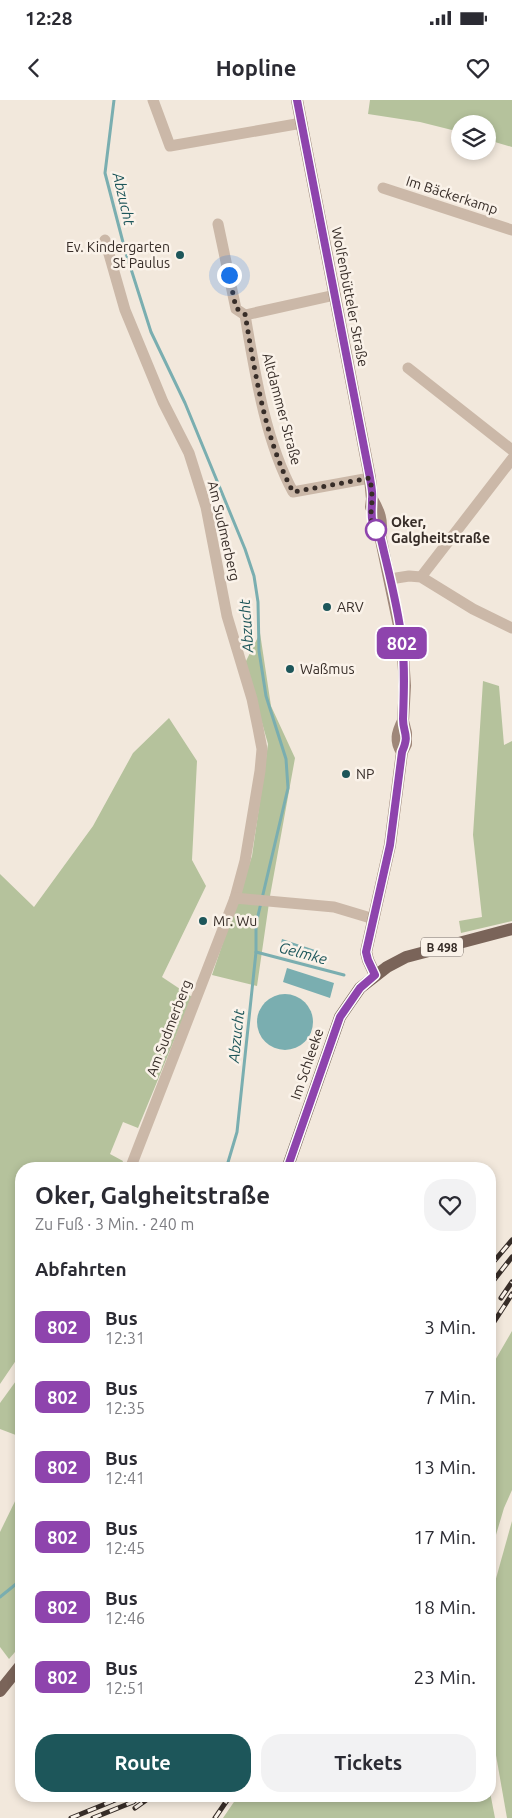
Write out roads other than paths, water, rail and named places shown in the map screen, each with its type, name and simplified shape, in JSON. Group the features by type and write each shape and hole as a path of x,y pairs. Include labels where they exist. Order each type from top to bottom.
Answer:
{"main road":[{"name":"Wolfenbütteler Straße","path":"297,100 370,478 372,499 378,509 381,520 380,535 402,640 405,686 403,721 406,744 402,752 390,845 366,952 375,975"},
{"name":"Im Schleeke","path":"289,1162 340,1017 360,988 375,975 406,957 512,930"},
{"path":"0,1691 15,1672"}],"street":[{"path":"153,100 170,146 302,123"},
{"name":"Im Bäckerkamp","path":"383,188 512,230"},
{"name":"Altdammer Straße","path":"218,224 236,308 245,314 255,374 277,458 293,492 370,478"},
{"name":"Am Sudmerberg","path":"105,240 125,310 163,402 188,453 206,507 227,616 252,699 262,749 245,861 236,898 133,1162"},
{"path":"245,314 335,295"},
{"path":"408,368 512,450"},
{"path":"421,577 512,459"},
{"path":"390,579 409,576 421,577 473,609 512,628"},
{"path":"236,898 334,907 374,919"}],"water":[{"path":"282,939 315,950 312,961 279,951"},
{"path":"287,968 334,983 330,998 283,982"},
{"path":"280,994 290,994 305,1002 311,1011 313,1022 311,1033 305,1042 290,1050 280,1050 269,1045 262,1038 257,1027 257,1017 262,1006 269,999"}],"waterway":[{"name":"Abzucht","path":"114,100 105,173 125,250 151,332 185,403 245,549 254,576 258,602 259,651 266,696 286,759 288,788 256,924 256,952 237,1132 228,1162"},
{"name":"Gelmke","path":"256,952 344,975"},
{"name":"Abzucht","path":"0,1597 15,1585"}],"railway":[{"path":"496,1259 512,1240"},
{"path":"496,1277 512,1257"},
{"path":"501,1298 512,1282"},
{"path":"496,1319 512,1294"},
{"path":"71,1818 110,1802"},
{"path":"93,1818 133,1802"},
{"path":"135,1808 144,1802"},
{"path":"215,1818 226,1802"}],"place":[{"name":"Ev. Kindergarten St Paulus","path":"180,255"},
{"name":"Oker, Galgheitstraße","path":"376,530"},
{"name":"ARV","path":"327,607"},
{"name":"Waßmus","path":"290,669"},
{"name":"NP","path":"346,774"},
{"name":"Mr. Wu","path":"203,921"}]}
